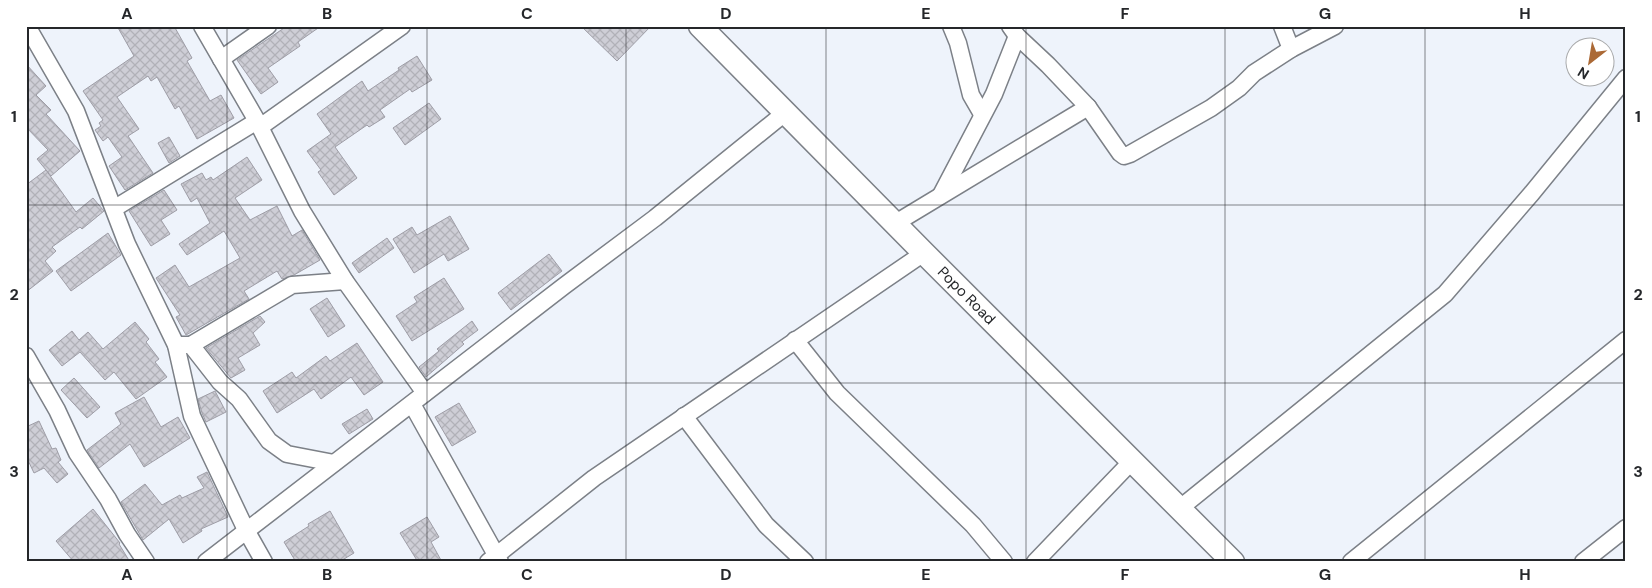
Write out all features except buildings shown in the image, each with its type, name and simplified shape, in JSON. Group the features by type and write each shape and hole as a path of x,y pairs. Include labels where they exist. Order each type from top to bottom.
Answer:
{"main road":[{"name":"Popo Road","path":"700,26 894,224 1233,562"}],"street":[{"path":"27,26 76,111 128,244 184,345 239,399 269,441 287,454 334,463"},
{"path":"202,26 259,124 302,211 345,281 425,393"},
{"path":"221,59 268,26"},
{"path":"115,208 259,124 402,26"},
{"path":"951,26 958,43 972,95 982,114"},
{"path":"1282,26 1291,49"},
{"path":"941,195 994,94 1014,31 1088,107 1124,156 1211,108 1239,88 1254,73 1291,49 1335,26"},
{"path":"1179,509 1445,294 1532,193 1626,78"},
{"path":"894,224 1088,107"},
{"path":"206,562 655,218 786,112"},
{"path":"412,404 496,560 594,478 924,253"},
{"path":"184,345 292,285 345,281"},
{"path":"795,340 837,393 973,525 1004,562"},
{"path":"1351,562 1626,340"},
{"path":"184,345 192,416 246,530 264,562"},
{"path":"26,356 57,410 77,453 108,499 127,534 146,562"},
{"path":"684,416 766,524 805,562"},
{"path":"1035,562 1132,460"},
{"path":"1583,562 1626,528"}]}
